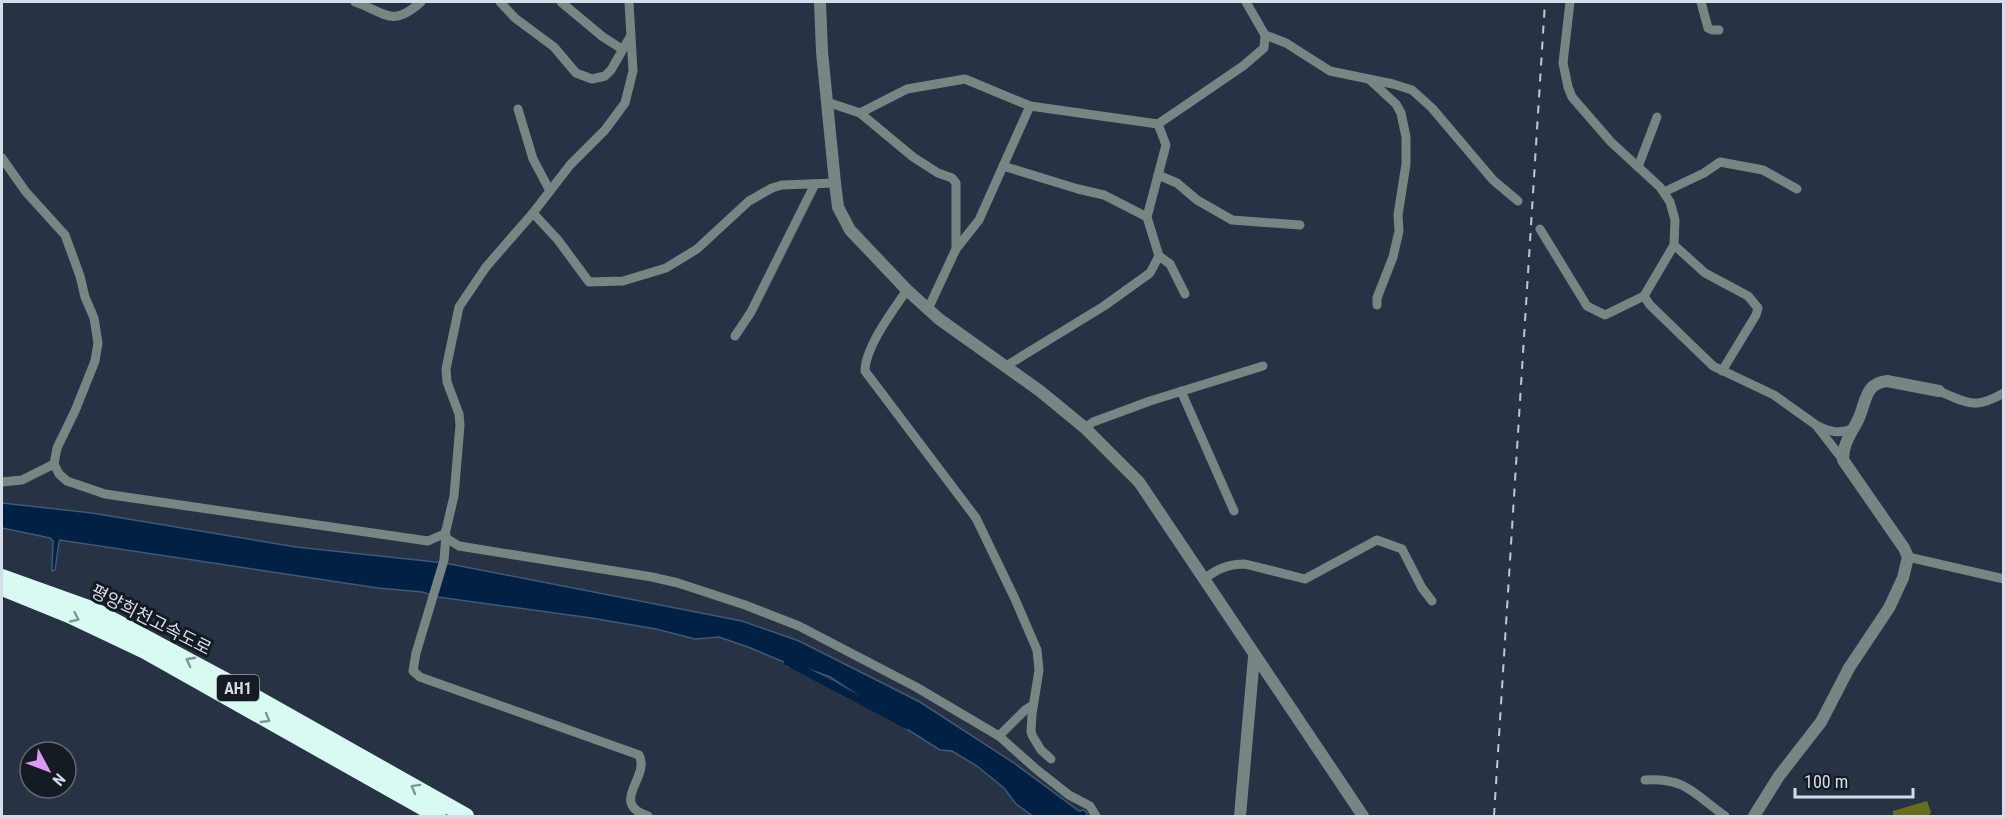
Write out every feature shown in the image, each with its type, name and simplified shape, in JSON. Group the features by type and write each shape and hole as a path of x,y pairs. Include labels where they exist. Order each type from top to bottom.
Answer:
{"highway":[{"name":"평양희천고속도로","path":"2,577 94,610 223,679 466,816"},
{"name":"평양희천고속도로","path":"2,588 69,615 145,651 438,816"}],"street":[{"path":"355,2 390,17 404,16 421,2"},
{"path":"500,2 514,18 554,47 576,73 592,79 605,76 611,70 630,37"},
{"path":"561,2 603,37 622,49"},
{"path":"629,2 633,70 626,103 605,130 570,165 480,276 466,295 456,320 446,369 447,381 459,414 460,425 454,496 446,534 444,560 416,653 413,671 420,677 639,754 642,763 631,796 631,804 636,812 648,816"},
{"path":"820,2 822,52 838,207 850,230 928,309 950,328 1040,391 1085,428 1139,482 1362,816"},
{"path":"860,113 907,89 965,79 1030,106 1158,124 1259,54 1266,43 1265,35 1246,2"},
{"path":"1540,229 1587,306 1605,315 1644,296 1674,245 1675,220 1670,202 1664,192 1611,142 1572,97 1568,87 1563,51 1570,2"},
{"path":"1701,2 1708,28 1719,30"},
{"path":"1265,35 1286,43 1330,71 1406,87 1422,98 1493,180 1518,201"},
{"path":"1369,79 1396,104 1401,113 1406,137 1406,164 1398,215 1399,231 1393,257 1377,298 1377,305"},
{"path":"827,102 860,113 913,157 956,183 956,249"},
{"path":"928,309 956,249 979,220 1030,106"},
{"path":"518,109 533,159 550,191"},
{"path":"1638,167 1657,117"},
{"path":"1158,124 1166,145 1147,217 1159,256 1170,264 1185,294"},
{"path":"2,158 30,197 65,235 97,329 98,349 95,361 57,448 54,464 58,474 67,481 105,494 416,541 433,539 446,534"},
{"path":"1664,192 1704,173 1720,162 1763,170 1797,189"},
{"path":"1003,166 1104,195 1147,217"},
{"path":"1158,175 1177,183 1197,200 1232,220 1300,225"},
{"path":"533,213 558,240 589,282 622,281 666,268 697,249 749,201 772,188 782,185 835,183"},
{"path":"735,336 752,312 815,184"},
{"path":"1674,245 1705,273 1748,296 1758,308 1722,371"},
{"path":"1006,366 1104,306 1150,273 1159,256"},
{"path":"907,290 873,345 866,360 865,370 976,518 1015,599 1037,650 1039,670 1031,724 1033,737 1041,750 1052,759"},
{"path":"1644,296 1650,305 1708,361 1722,371 1774,395 1825,430 1842,433 1852,429"},
{"path":"1085,428 1093,422 1181,391 1263,366"},
{"path":"1843,460 1844,447 1858,421 1867,392 1879,381 1940,391 1969,403 1987,403 2004,393"},
{"path":"1181,391 1234,511"},
{"path":"1754,816 1779,776 1817,728 1849,668 1889,608 1903,578 1908,557 1899,539 1816,425"},
{"path":"2,482 22,480 54,464"},
{"path":"446,534 459,546 678,583 799,626 916,687 999,736 1069,795 1090,806 1096,816"},
{"path":"1204,579 1225,566 1236,564 1245,564 1305,579 1377,540 1402,549 1422,588 1432,601"},
{"path":"1908,557 2004,579"},
{"path":"1240,816 1254,657"},
{"path":"999,736 1033,705"},
{"path":"1645,780 1660,779 1680,783 1725,816"}],"green space":[{"path":"1927,801 1931,812 1929,816 1893,816 1893,811"}],"water":[{"path":"2,503 92,513 296,547 445,563 742,621 799,641 920,702 1014,763 1079,811 1084,810 1087,813 1086,816 1033,816 1016,804 1004,788 977,766 952,751 940,750 905,728 883,709 830,677 800,666 788,667 784,662 719,637 695,639 656,629 591,618 60,540 55,570 52,571 53,541 50,538 2,528"}],"waterway":[{"path":"788,662 907,725"}],"railway":[{"path":"1494,816 1545,2"}]}
